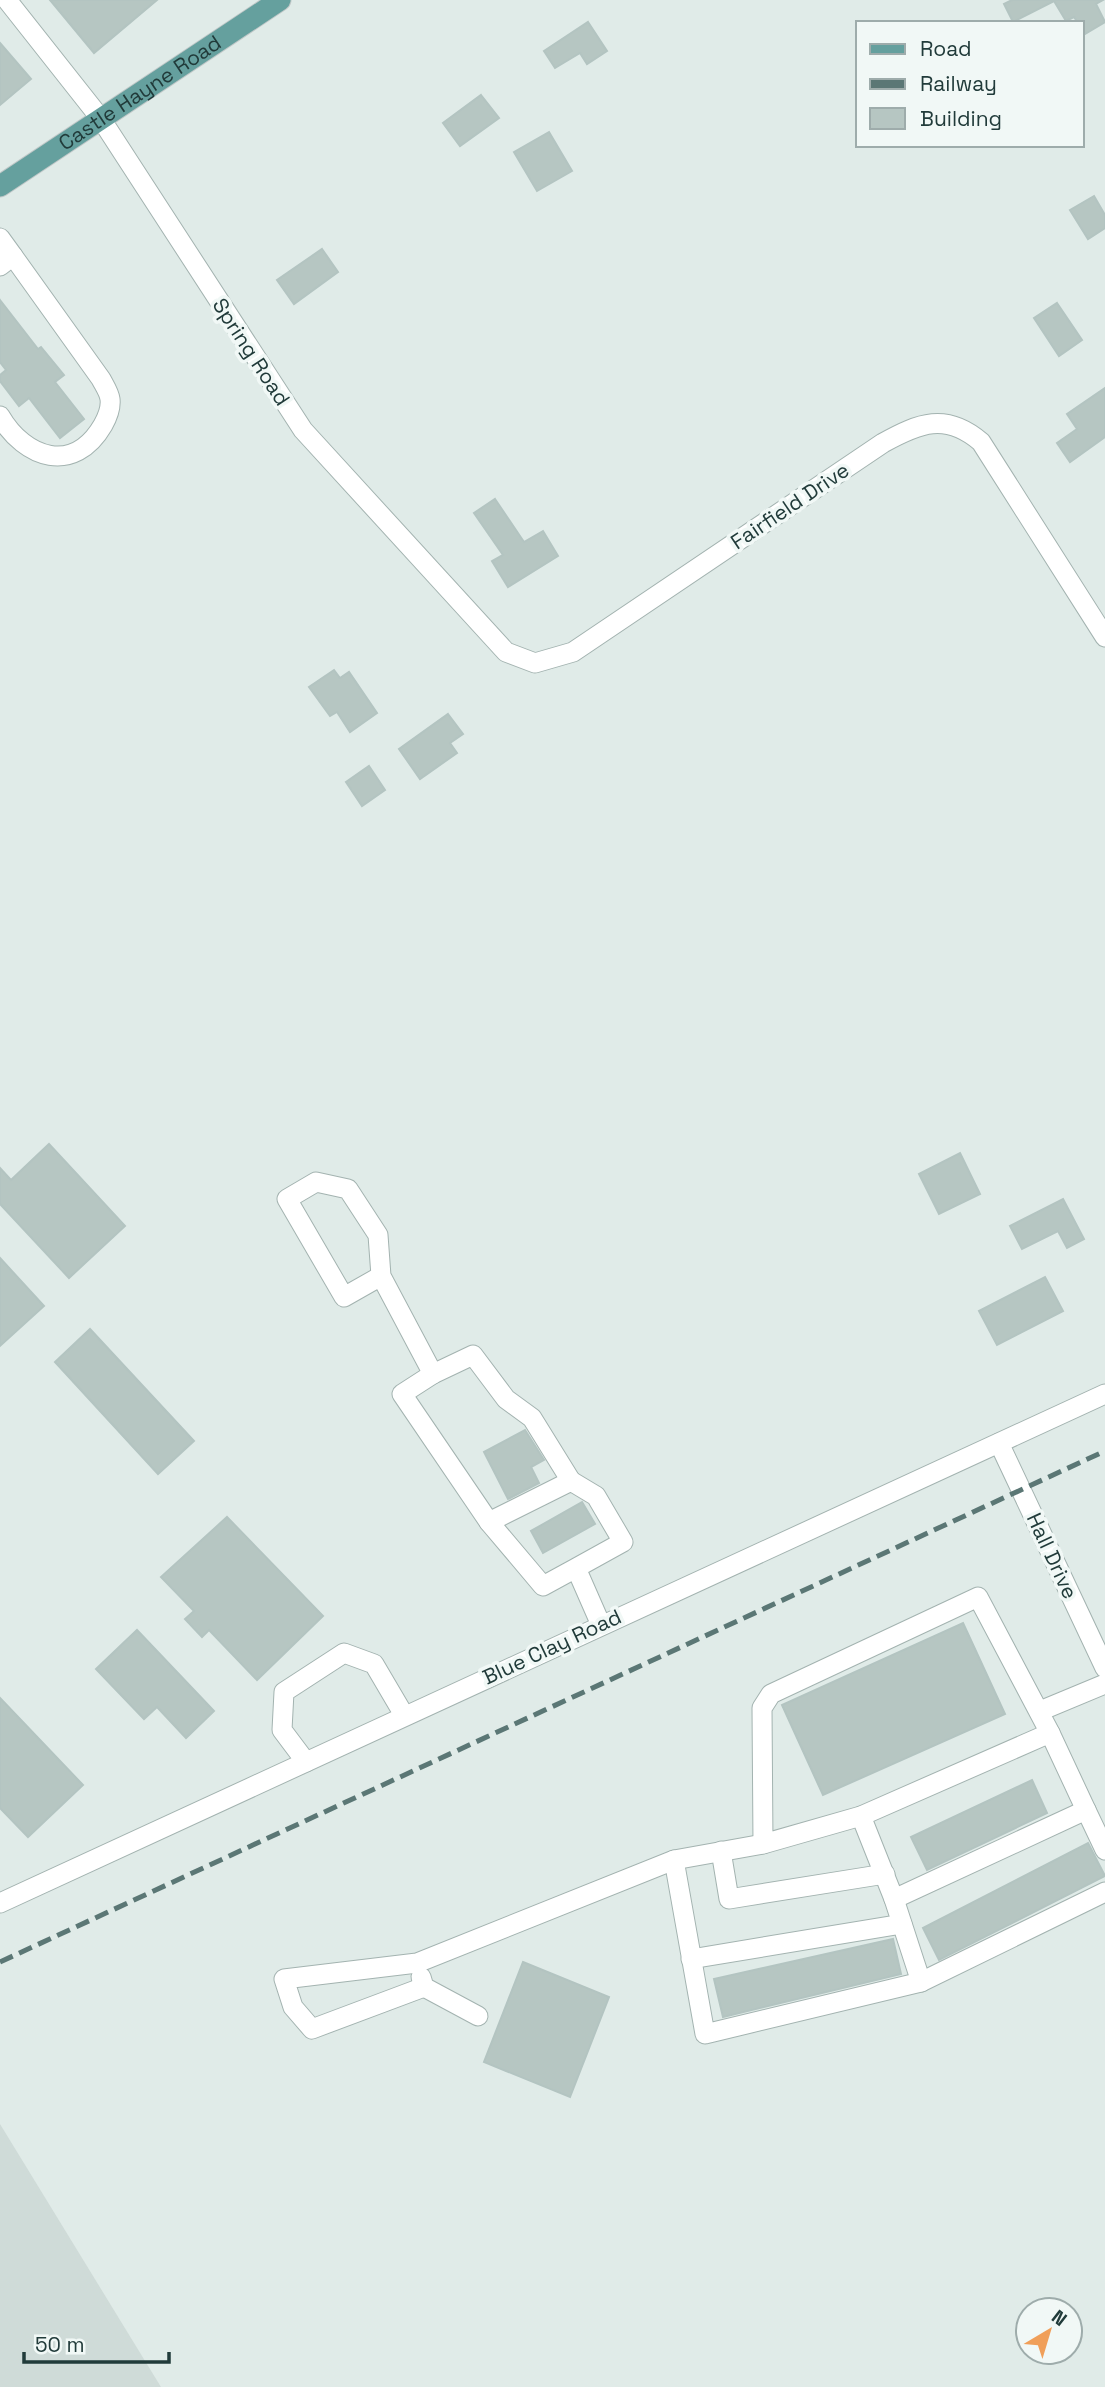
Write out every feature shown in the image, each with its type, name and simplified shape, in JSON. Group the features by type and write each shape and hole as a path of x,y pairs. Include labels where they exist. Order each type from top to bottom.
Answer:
{"main road":[{"name":"Castle Hayne Road","path":"0,186 280,0"}],"street":[{"name":"Spring Road","path":"7,0 101,119 303,430 426,566"},
{"path":"0,238 6,261 101,379 110,399 107,416 97,435 79,451 60,456 26,448 12,437 0,416"},
{"name":"Fairfield Drive","path":"426,566 506,652 522,660 544,663 573,652 883,443 910,428 939,423 968,431 981,442 1098,611 1105,637"},
{"path":"381,1276 344,1297 287,1199 316,1182 348,1189 378,1235 381,1276 433,1374"},
{"path":"473,1355 506,1399 532,1418 571,1480 596,1496 623,1542 543,1586 489,1522 402,1394 433,1374 473,1355"},
{"name":"Blue Clay Road","path":"0,1903 1105,1394"},
{"name":"Hall Drive","path":"999,1443 1105,1668"},
{"path":"489,1522 571,1480"},
{"path":"576,1569 601,1625"},
{"path":"763,1844 762,1708 771,1694 978,1597 1040,1711 1105,1850"},
{"path":"306,1762 282,1730 284,1692 344,1653 374,1664 404,1715"},
{"path":"1040,1711 1105,1684"},
{"path":"424,1987 312,2029 293,2007 284,1979 417,1963 674,1860 763,1844 861,1816 1050,1733"},
{"path":"894,1899 1086,1810"},
{"path":"861,1816 885,1874 921,1982"},
{"path":"721,1852 729,1899 885,1874"},
{"path":"674,1860 705,2034 921,1982 1105,1892"},
{"path":"691,1959 902,1924"},
{"path":"417,1963 424,1987 478,2016"}],"shaded area":[{"path":"0,2124 161,2387 0,2387"}],"building":[{"path":"50,0 157,0 94,53"},
{"path":"1012,0 1103,0 1096,4 1105,22 1085,34 1084,21 1077,21 1074,17 1066,21 1054,1 1015,21 1004,4"},
{"path":"588,22 607,51 587,64 580,53 555,68 544,51"},
{"path":"0,43 31,79 0,105"},
{"path":"481,95 499,118 460,146 443,123"},
{"path":"549,132 572,171 537,191 514,152"},
{"path":"1094,196 1105,215 1105,228 1088,239 1070,210"},
{"path":"322,249 338,272 294,304 277,280"},
{"path":"0,300 38,349 41,347 64,375 55,382 84,419 60,438 29,398 19,406 0,381 0,375 6,370 0,362"},
{"path":"1057,303 1082,340 1059,356 1034,318"},
{"path":"1105,388 1105,437 1070,462 1057,443 1077,429 1067,414"},
{"path":"495,499 524,542 543,531 558,556 508,587 492,561 503,555 474,513"},
{"path":"334,670 340,678 349,672 377,713 350,732 337,712 330,716 309,687"},
{"path":"448,714 463,734 450,743 457,753 420,779 399,749"},
{"path":"369,766 385,790 362,806 346,782"},
{"path":"49,1144 125,1226 69,1278 0,1204 0,1168 11,1180"},
{"path":"960,1153 980,1194 939,1214 919,1174"},
{"path":"1063,1199 1084,1239 1067,1248 1058,1231 1022,1249 1010,1226"},
{"path":"0,1258 44,1306 0,1346"},
{"path":"1045,1277 1063,1311 997,1345 979,1311"},
{"path":"90,1329 194,1441 158,1474 55,1362"},
{"path":"525,1430 544,1460 531,1467 539,1483 508,1499 484,1452"},
{"path":"582,1502 595,1524 543,1553 531,1531"},
{"path":"227,1517 323,1616 257,1680 209,1630 202,1637 185,1619 194,1611 161,1577"},
{"path":"963,1623 1005,1714 823,1795 782,1705"},
{"path":"137,1630 214,1711 186,1738 157,1707 144,1719 96,1669"},
{"path":"0,1698 83,1785 28,1837 0,1808"},
{"path":"1032,1780 1047,1813 927,1870 911,1837"},
{"path":"1088,1843 1105,1876 939,1960 923,1928"},
{"path":"893,1939 901,1974 723,2017 714,1979"},
{"path":"523,1962 609,1997 570,2097 484,2062"}],"railway":[{"path":"0,1962 1105,1451"}]}
